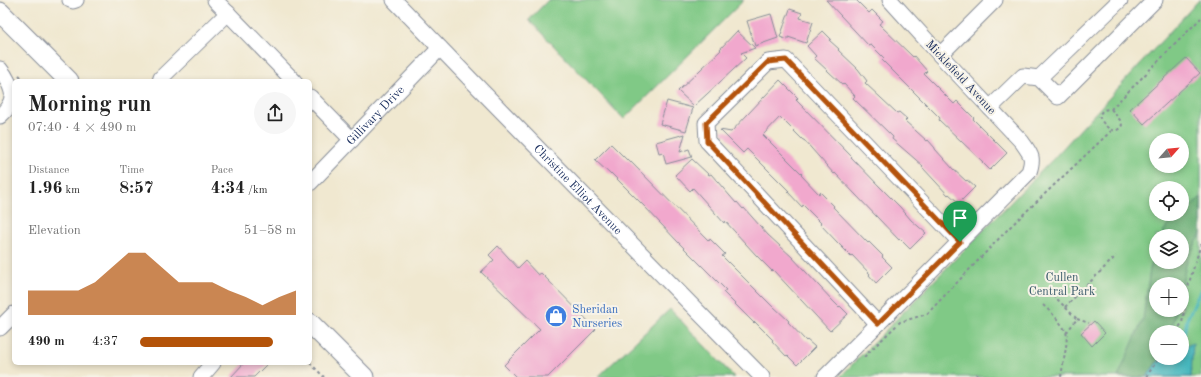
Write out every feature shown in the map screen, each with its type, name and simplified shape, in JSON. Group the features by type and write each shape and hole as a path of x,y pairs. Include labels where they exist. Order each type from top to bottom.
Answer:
{"main road":[{"path":"0,12 67,79"},
{"path":"312,325 364,377"}],"street":[{"path":"70,0 76,0"},
{"path":"215,0 292,79"},
{"name":"Christine Elliot Avenue","path":"394,0 549,161 762,377"},
{"name":"Micklefield Avenue","path":"890,0 1022,142 1030,154 1032,163 1029,172 960,242"},
{"path":"940,55 995,0"},
{"path":"1039,78 1120,0"},
{"path":"990,108 1023,76 1039,78 1058,97 1154,0"},
{"path":"161,79 228,13"},
{"name":"Gillivary Drive","path":"312,181 440,48"},
{"path":"825,377 878,324 960,242 786,60 768,62 706,123 707,141 878,324"},
{"path":"0,69 11,88 12,98 6,111 0,116"},
{"path":"312,99 352,140"},
{"path":"0,328 12,316"},
{"path":"201,377 211,365"}],"path":[{"path":"1111,109 1122,125 1120,129 1116,131 1112,130 1101,121 1099,116 1102,110 1111,109 1201,18"},
{"path":"860,360 900,322 927,314 1010,227 1112,130"},
{"path":"1181,325 1189,284 1201,244"},
{"path":"1065,306 1116,256"},
{"path":"1053,295 1077,319 1089,323"},
{"path":"1043,305 1053,314 1066,333 1061,377"},
{"path":"1066,333 1077,319"},
{"path":"312,365 324,377"},
{"path":"1146,377 1154,365"},
{"path":"976,374 979,377"}],"green space":[{"path":"548,0 744,0 624,119 529,20"},
{"name":"Cullen Central Park","path":"1199,0 1201,0 1201,377 840,377 1054,158"},
{"path":"1201,197 1201,234 1189,256 1189,229 1165,229 1174,221 1189,221 1189,208"},
{"path":"1150,269 1185,269 1183,277 1149,277 1149,317 1174,317 1173,325 1149,325 1149,365 1155,365 1147,377 1118,377 1143,319"},
{"path":"670,309 734,377 598,377"}],"water":[{"path":"1193,343 1191,377 1147,377 1156,365 1189,365 1189,345"}],"building":[{"path":"826,0 856,0 869,13 872,10 883,21 879,24 913,57 914,56 927,71 924,74 954,104 957,101 1007,153 990,170 939,120 940,118 882,60 884,58 871,45 869,46"},
{"path":"790,9 802,13 800,18 813,22 806,43 788,37 788,40 780,37"},
{"path":"771,14 778,38 755,46 747,21"},
{"path":"737,31 755,48 741,53 746,58 694,106 678,91 721,50 720,49"},
{"path":"823,31 831,39 829,40 839,49 838,50 858,69 867,81 865,83 897,113 899,112 907,119 905,121 927,141 928,140 953,169 975,187 959,203 949,194 948,195 922,167 923,166 892,139 893,137 853,98 855,96 844,84 843,85 814,58 816,56 807,46"},
{"path":"1186,58 1200,73 1144,124 1130,109"},
{"path":"780,80 798,98 796,100 911,220 926,233 910,249 900,239 899,240 835,173 834,174 804,140 780,117 763,135 802,174 801,175 819,194 820,192 868,243 869,242 883,256 882,257 892,267 876,283 869,275 870,274 852,255 851,256 837,242 803,205 802,207 788,192 789,191 747,149 743,153 720,130 731,132"},
{"path":"667,101 693,108 686,131 660,124"},
{"path":"685,134 680,152 689,149 692,157 666,164 663,152 659,153 656,142"},
{"path":"611,144 627,160 628,159 709,241 710,239 725,254 722,256 789,321 788,322 806,341 807,340 815,347 797,365 787,355 786,356 772,341 773,340 723,292 726,290 645,207 611,173 610,174 595,160"},
{"path":"692,159 709,175 711,174 736,203 737,202 743,209 744,208 768,235 792,257 839,307 840,306 848,314 830,331 725,221 724,223 693,188 690,191 675,175"},
{"name":"Sheridan Nurseries","path":"498,246 518,268 525,261 538,275 541,273 596,329 548,377 516,377 504,365 540,329 481,272 494,260 489,255"},
{"path":"1094,321 1105,333 1092,346 1081,333"},
{"path":"242,365 266,365 254,377 231,377"}],"waterway":[{"path":"1186,325 1187,319 1201,290"}],"place":[{"name":"Sheridan Nurseries","path":"556,316"}],"route":[{"path":"786,60 960,242 878,324 707,141 706,123 768,62 786,60"}]}
